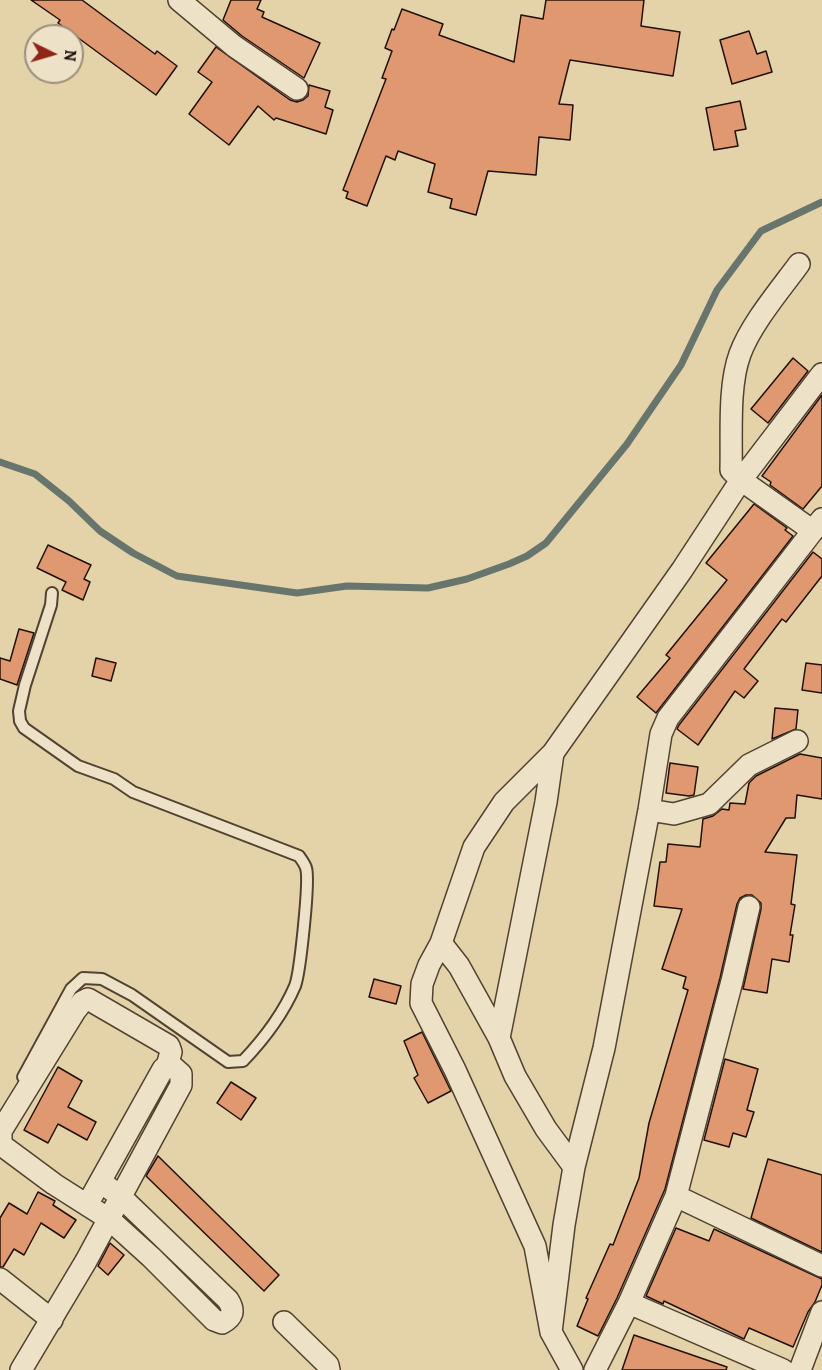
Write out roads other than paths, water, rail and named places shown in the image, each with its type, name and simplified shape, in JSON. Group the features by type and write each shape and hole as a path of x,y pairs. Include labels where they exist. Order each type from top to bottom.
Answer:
{"street":[{"path":"179,0 234,46 297,89"},
{"path":"551,1332 564,1225 574,1167 604,1048 663,727 818,525 741,480 731,470 734,375 740,353 748,336 799,264"},
{"path":"572,1370 551,1332 535,1246 455,1070 421,1003 422,984 441,943 474,847 504,802 553,753 682,570 741,480 822,374"},
{"path":"649,810 674,814 709,804 748,765 797,741"},
{"path":"499,1038 546,802 553,753"},
{"path":"595,1370 629,1304 676,1196 749,907"},
{"path":"441,943 459,966 499,1038 515,1076 546,1129 574,1167"},
{"path":"87,1205 163,1069 167,1066 171,1052 168,1046 88,999 82,1002 75,1011 1,1131 1,1142 4,1147 54,1184 87,1205 109,1219 214,1320 222,1323 229,1318 233,1313 228,1300 121,1197 101,1182"},
{"path":"21,1370 109,1219 181,1085 181,1074 172,1066 167,1066"},
{"path":"676,1196 822,1266"},
{"path":"0,1279 52,1320"},
{"path":"629,1304 783,1370"},
{"path":"800,1370 822,1312"},
{"path":"284,1322 327,1365 329,1370"}],"lane":[{"path":"0,1116 71,989 83,978 102,979 132,995 228,1062 243,1061 262,1041 295,985 308,885 306,868 299,856 133,792 114,779 78,766 35,738 24,728 19,711 51,605 52,593"}],"waterway":[{"path":"0,462 35,474 69,501 100,531 133,553 177,576 297,593 347,586 428,588 467,579 527,556 546,543 627,444 681,365 717,290 761,231 822,202"}]}
